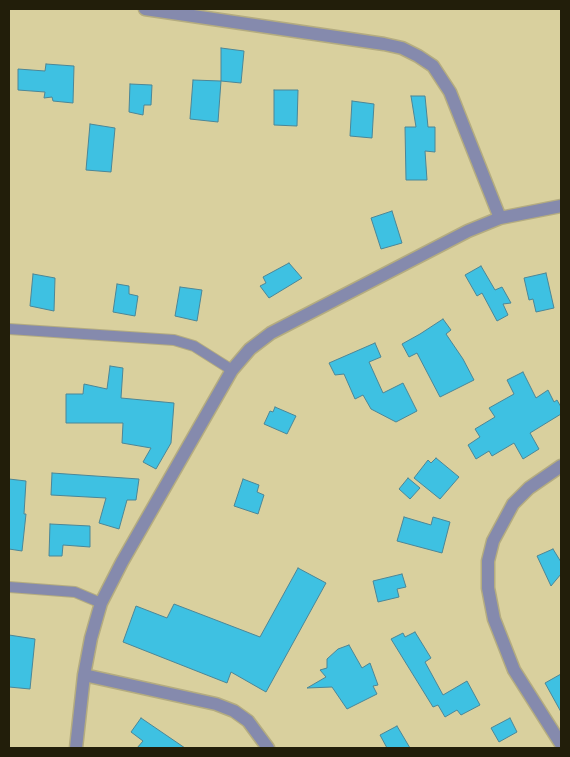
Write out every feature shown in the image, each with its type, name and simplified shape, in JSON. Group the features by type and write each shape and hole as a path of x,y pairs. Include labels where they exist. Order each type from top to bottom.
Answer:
{"street":[{"path":"145,9 384,44 402,48 418,56 433,66 450,92 500,218"},
{"path":"76,748 84,675 91,638 101,603 122,562 232,370 250,349 271,333 468,231 500,218 561,206"},
{"path":"561,466 529,488 513,504 493,541 488,561 488,588 494,619 514,670 561,744"},
{"path":"84,675 216,704 234,711 248,721 268,748"}],"lane":[{"path":"9,329 174,340 194,346 232,370"},
{"path":"9,587 75,592 101,603"}],"building":[{"path":"221,48 244,51 241,83 221,81"},
{"path":"46,64 74,66 73,103 53,101 52,97 44,98 45,92 18,90 18,69 45,71"},
{"path":"193,80 221,81 218,122 190,119"},
{"path":"130,84 152,85 151,105 144,105 143,115 129,112"},
{"path":"274,90 298,90 297,126 274,125"},
{"path":"411,96 425,96 428,127 435,127 435,152 425,151 427,180 406,180 405,127 416,127"},
{"path":"352,101 374,104 372,138 350,136"},
{"path":"90,124 115,128 111,172 86,170"},
{"path":"392,211 402,243 381,249 371,218"},
{"path":"289,263 302,278 269,298 260,286 266,283 263,277"},
{"path":"481,266 495,290 502,287 511,303 503,304 508,315 497,321 482,293 477,296 465,275"},
{"path":"546,273 554,308 536,312 533,299 529,300 524,278"},
{"path":"33,274 55,278 54,311 30,306"},
{"path":"117,284 129,286 129,294 138,296 135,316 113,312"},
{"path":"180,287 202,290 197,321 175,316"},
{"path":"443,319 451,330 446,334 463,359 474,380 440,397 417,353 409,357 402,344"},
{"path":"375,343 381,357 369,362 383,393 403,383 417,411 396,422 371,409 363,395 355,399 344,374 335,375 329,363"},
{"path":"110,366 123,368 121,398 174,403 171,443 156,469 143,462 151,448 122,443 123,423 66,423 66,394 83,394 84,384 107,389"},
{"path":"523,372 536,398 548,390 554,402 557,400 561,407 561,414 530,433 539,449 523,459 514,443 492,456 489,451 476,459 468,445 480,437 475,429 495,417 489,408 514,394 507,380"},
{"path":"275,407 296,416 287,434 264,424 270,411 273,412"},
{"path":"436,458 459,477 440,499 414,478 428,460 431,463"},
{"path":"52,473 139,479 136,500 127,500 119,529 99,523 106,498 51,495"},
{"path":"408,478 420,488 410,499 399,489"},
{"path":"9,479 26,481 24,514 26,514 22,551 9,549"},
{"path":"243,479 259,485 257,492 264,495 258,514 234,506"},
{"path":"404,517 431,525 433,517 450,522 442,553 397,541"},
{"path":"50,524 90,526 90,547 63,545 62,556 49,556"},
{"path":"553,549 561,562 561,574 551,586 537,556"},
{"path":"298,568 326,583 266,692 231,672 227,683 123,642 136,606 167,618 174,604 260,637"},
{"path":"402,574 406,587 397,589 399,597 378,602 373,581"},
{"path":"415,632 431,658 425,662 443,695 467,681 480,705 461,715 457,710 445,717 438,705 433,707 391,639 403,633 405,637"},
{"path":"9,635 35,639 30,689 9,687"},
{"path":"349,645 362,668 370,663 378,685 373,686 377,694 347,709 332,687 307,688 326,677 320,670 327,668 327,659 338,649"},
{"path":"561,674 561,712 545,683"},
{"path":"141,718 185,748 137,748 143,741 131,732"},
{"path":"510,718 517,732 499,742 491,728"},
{"path":"397,726 410,748 387,748 380,735"}]}
